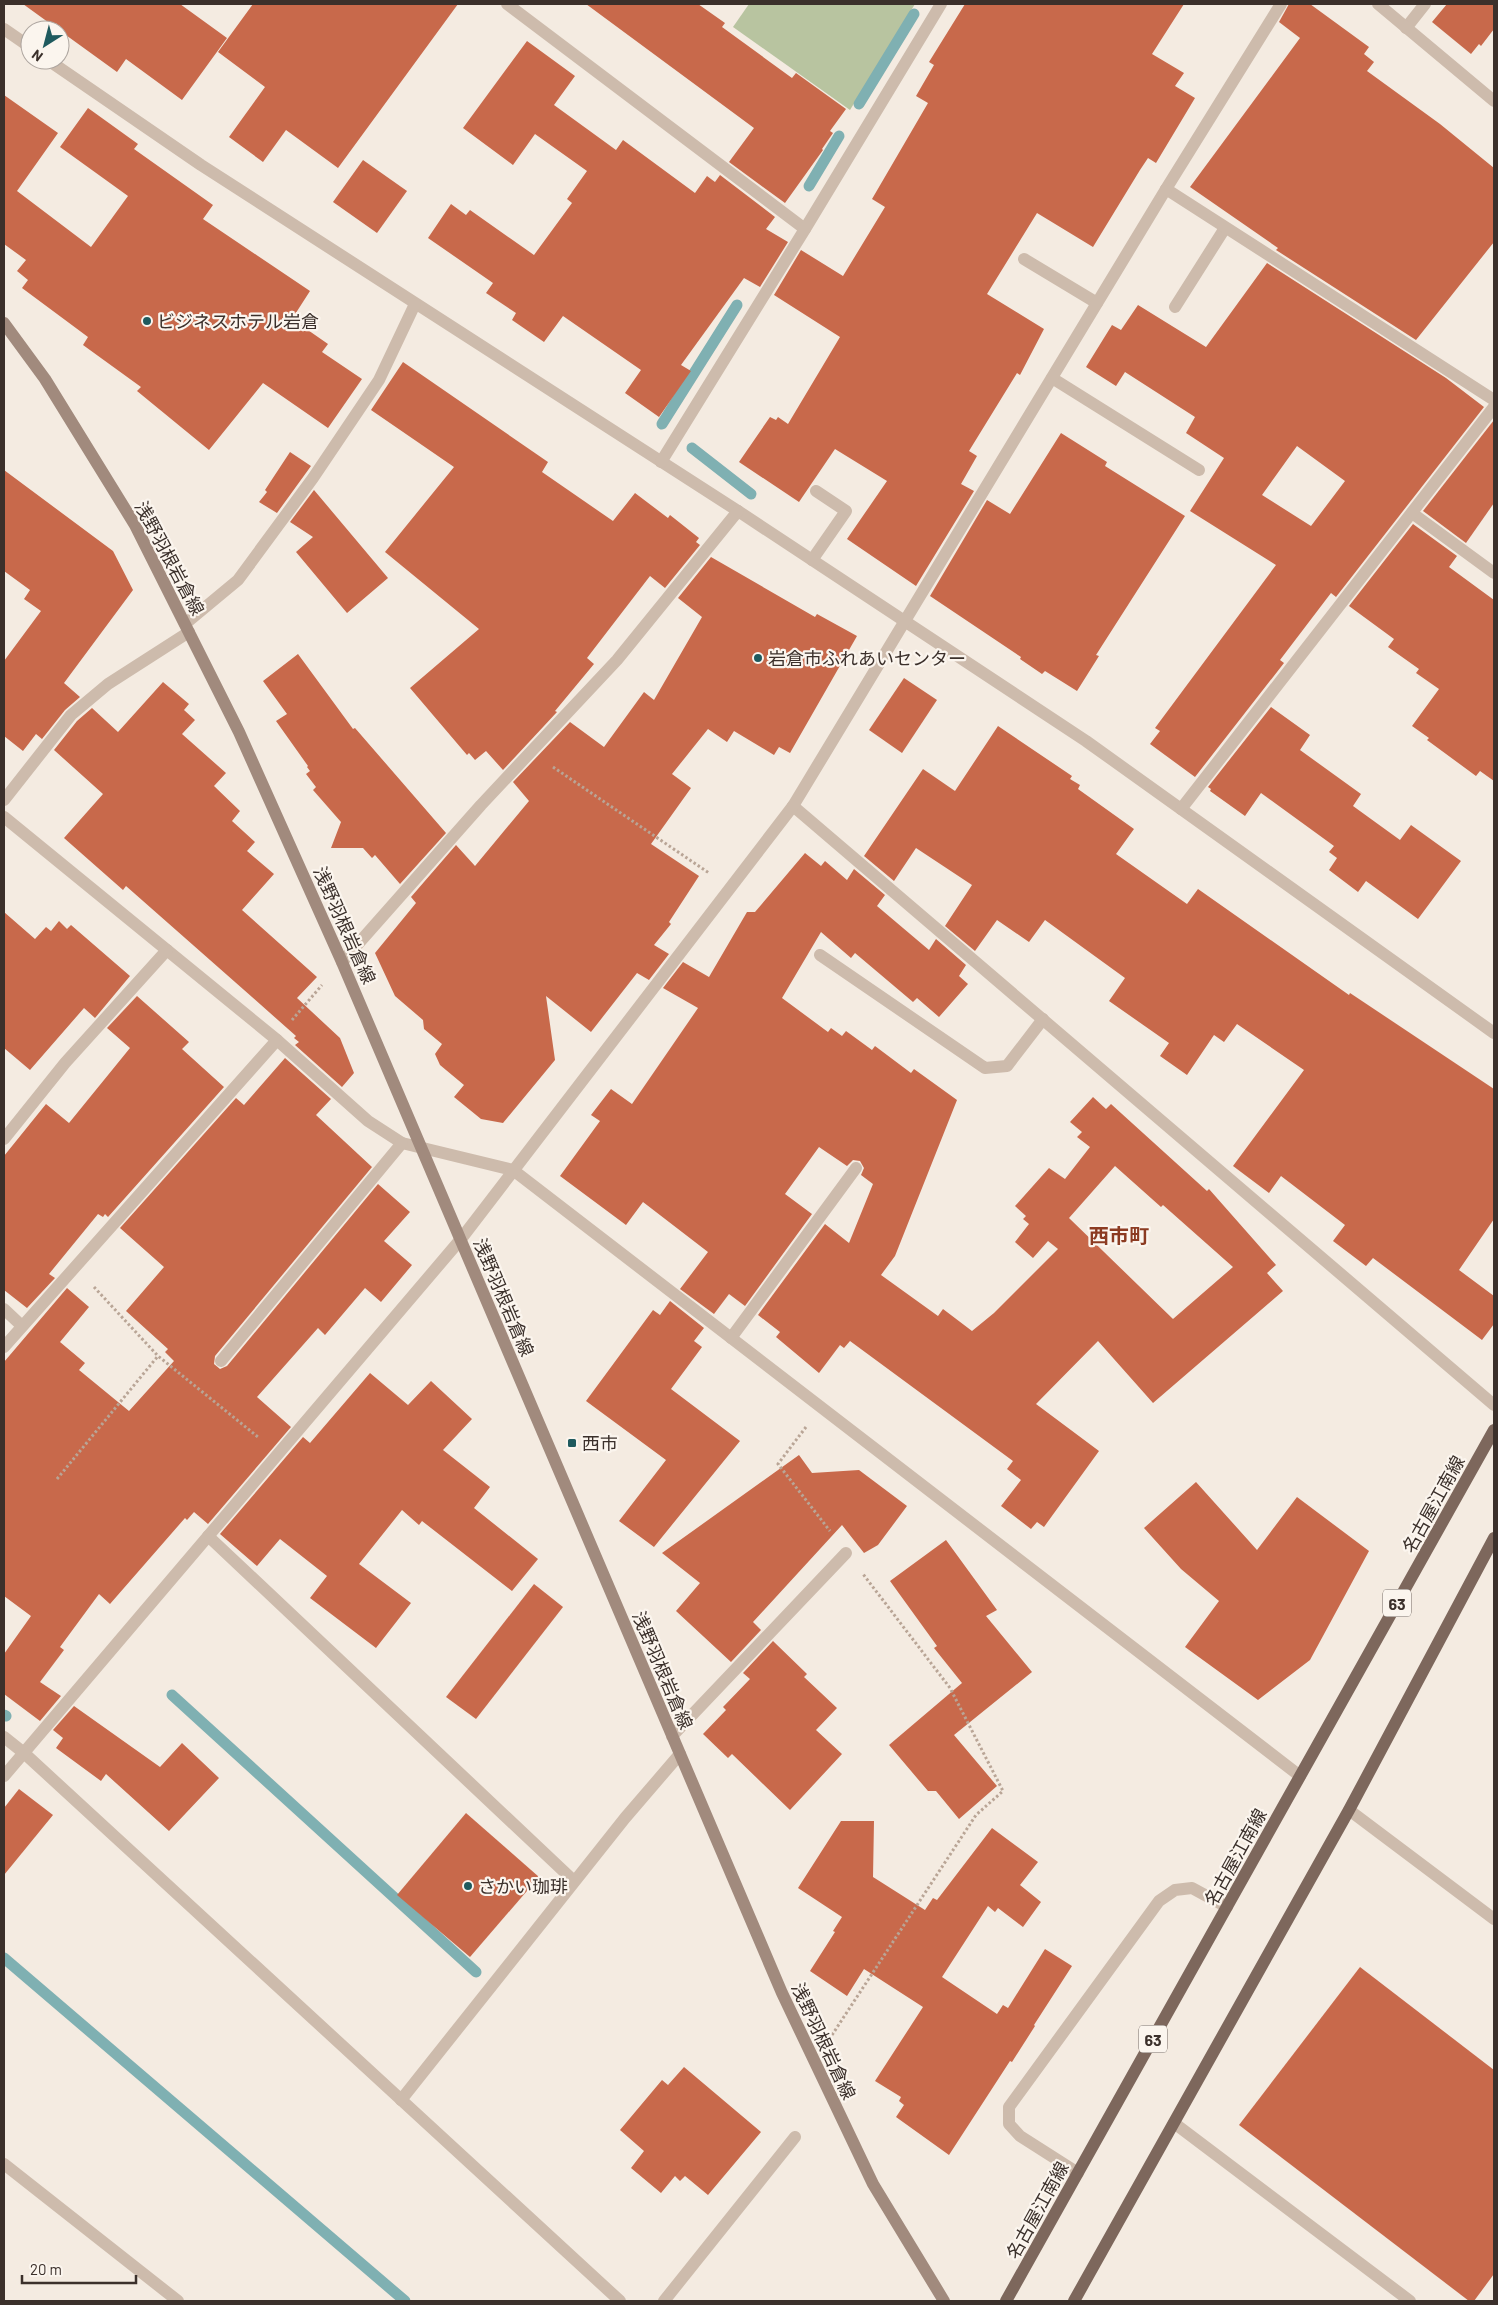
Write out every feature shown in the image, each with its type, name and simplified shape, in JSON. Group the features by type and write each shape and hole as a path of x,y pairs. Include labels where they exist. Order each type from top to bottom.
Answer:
{"main road":[{"name":"浅野羽根岩倉線","path":"4,323 45,379 135,524 239,732 342,962 672,1736 814,2063 873,2184 944,2301"},
{"name":"名古屋江南線","path":"1006,2301 1494,1430"},
{"path":"1074,2301 1349,1810 1494,1538"}],"street":[{"path":"507,4 805,229"},
{"path":"661,462 941,4"},
{"path":"4,1776 461,1240 793,806 1166,189 1281,4"},
{"path":"1378,4 1494,101"},
{"path":"1406,28 1425,4"},
{"path":"4,29 20,40"},
{"path":"63,70 202,165 738,511 1102,751 1494,1033"},
{"path":"1166,189 1494,400"},
{"path":"1175,307 1226,228"},
{"path":"1024,259 1097,303"},
{"path":"4,800 71,715 108,684 187,628 238,580 313,478 379,380 415,304"},
{"path":"1052,378 1200,470"},
{"path":"1182,809 1494,407"},
{"path":"812,560 846,511 816,491"},
{"path":"342,962 531,752 617,660 738,511"},
{"path":"1412,512 1494,573"},
{"path":"793,806 1494,1405"},
{"path":"4,817 276,1040 368,1121 402,1143 513,1170 1300,1776"},
{"path":"4,1139 65,1063 167,950"},
{"path":"820,955 985,1068 1007,1066 1043,1019"},
{"path":"4,1347 276,1040"},
{"path":"221,1361 402,1143"},
{"path":"731,1338 856,1168"},
{"path":"4,1309 22,1326"},
{"path":"208,1536 574,1881"},
{"path":"672,1736 846,1552"},
{"path":"4,1738 24,1753 620,2301"},
{"path":"401,2100 574,1881 680,1754"},
{"path":"1349,1810 1494,1919"},
{"path":"1078,2173 1020,2136 1009,2124 1009,2108 1159,1901 1175,1890 1192,1888 1227,1907"},
{"path":"1174,2123 1401,2299"},
{"path":"664,2301 795,2137"},
{"path":"4,2164 178,2301"}],"path":[{"path":"531,752 730,888"},
{"path":"276,1040 342,962"},
{"path":"75,1267 158,1356 278,1454"},
{"path":"57,1479 158,1356"},
{"path":"814,2063 976,1815 1003,1791 950,1688 778,1464 821,1406"}],"green space":[{"path":"749,4 915,4 850,110 733,27"}],"building":[{"path":"23,4 180,4 227,38 182,100 126,59 117,72 70,38 70,20 45,20"},
{"path":"253,4 458,4 338,168 286,130 263,162 229,137 265,87 218,52"},
{"path":"586,4 698,4 725,23 722,27 792,78 796,73 846,109 830,131 833,133 823,150 785,203 729,162 754,128"},
{"path":"965,4 1184,4 1152,54 1184,73 1175,86 1195,98 1156,163 1148,158 1093,247 1037,213 987,294 1044,329 1020,375 1017,373 969,451 977,456 961,484 974,491 916,586 847,539 887,481 835,449 799,502 739,462 770,417 776,420 778,417 788,424 840,337 774,295 801,250 843,276 885,207 872,199 928,103 916,96 934,65 929,62"},
{"path":"1289,4 1310,4 1369,47 1364,54 1374,62 1367,71 1440,124 1494,168 1494,242 1416,340 1276,250 1278,248 1190,187 1300,38 1279,22"},
{"path":"1447,4 1494,4 1494,29 1481,46 1479,44 1471,54 1432,22"},
{"path":"527,41 575,76 554,105 616,150 623,140 695,193 707,176 715,182 720,175 775,217 766,229 788,242 760,287 744,278 681,365 691,371 659,417 625,393 641,370 563,316 544,342 512,320 516,313 486,293 493,283 428,238 451,204 466,215 470,210 534,255 572,203 567,199 587,171 535,134 513,165 463,128"},
{"path":"4,95 58,133 17,191 91,247 128,196 60,147 88,108 138,144 134,149 213,205 203,219 310,291 292,319 328,344 322,352 362,379 328,428 263,383 209,450 137,391 141,387 83,345 88,337 22,288 28,280 17,271 26,260 4,244"},
{"path":"363,160 407,191 377,233 333,202"},
{"path":"1267,263 1446,378 1484,407 1336,597 1331,593 1280,660 1284,663 1195,777 1150,744 1160,731 1155,728 1276,565 1190,511 1224,458 1186,433 1195,417 1125,372 1116,386 1086,367 1112,325 1121,330 1138,305 1206,347","holes":["1297,446 1345,481 1311,526 1262,495"]},
{"path":"403,362 548,462 542,472 613,521 635,493 668,518 670,515 699,538 696,542 700,545 665,588 650,576 587,658 594,664 555,711 557,712 503,770 486,751 475,760 469,753 467,755 410,688 479,629 385,552 454,467 371,410"},
{"path":"1494,420 1494,503 1466,543 1423,511"},
{"path":"1061,433 1107,462 1105,466 1185,516 1096,655 1099,656 1077,691 1045,671 1042,674 1020,659 1021,657 930,596 987,500 1010,514"},
{"path":"290,452 311,466 277,513 259,502 267,492 265,490"},
{"path":"4,470 113,551 133,590 64,683 80,697 65,710 42,739 36,734 23,751 4,736 4,661 41,611 24,599 30,590 4,571"},
{"path":"314,490 388,578 347,613 296,552 313,537 290,522"},
{"path":"1413,524 1457,556 1449,567 1494,600 1494,781 1480,771 1476,776 1427,740 1429,738 1412,726 1439,689 1416,673 1419,669 1388,647 1394,639 1349,606"},
{"path":"711,557 815,617 817,614 857,636 790,753 779,747 774,755 734,731 727,742 708,729 672,774 691,788 651,844 699,876 669,922 671,924 654,945 669,954 649,980 637,973 591,1032 546,996 555,1060 503,1123 481,1119 454,1097 464,1085 440,1065 435,1054 442,1044 424,1029 423,1020 395,996 375,953 416,903 411,897 456,845 475,866 529,801 513,782 570,722 604,747 644,692 654,700 702,617 678,598"},
{"path":"298,654 353,729 355,728 446,833 400,884 375,855 372,858 363,848 331,848 341,822 313,790 316,787 306,774 310,771 308,766 276,721 287,714 263,681"},
{"path":"904,678 937,700 902,753 869,730"},
{"path":"163,682 189,704 184,710 195,720 182,734 226,773 214,786 240,811 232,821 255,842 247,851 274,874 242,910 317,977 297,998 340,1038 354,1073 342,1087 295,1045 299,1042 294,1038 296,1036 126,886 123,890 64,838 103,794 54,750 77,721 92,708 118,732"},
{"path":"1271,707 1310,735 1300,750 1361,794 1353,806 1400,840 1411,825 1461,861 1418,919 1366,881 1358,892 1329,870 1337,858 1329,852 1334,846 1261,793 1245,816 1210,791 1211,789 1208,787"},
{"path":"998,726 1072,776 1070,779 1080,785 1078,789 1134,829 1116,854 1187,904 1198,889 1349,995 1350,993 1494,1089 1494,1219 1459,1270 1494,1296 1494,1324 1482,1340 1373,1258 1366,1266 1333,1241 1345,1225 1281,1176 1269,1193 1233,1166 1304,1070 1237,1024 1224,1042 1214,1035 1187,1075 1160,1056 1169,1043 1109,1001 1125,978 1045,920 1029,942 997,920 975,951 945,926 972,885 916,848 894,881 864,856 923,769 955,791"},
{"path":"805,853 821,866 825,861 847,880 854,869 885,895 877,906 929,950 936,939 966,965 959,976 968,984 939,1017 917,998 913,1002 855,953 851,958 821,932 782,998 828,1032 831,1028 842,1036 846,1031 872,1050 875,1046 911,1073 914,1069 957,1100 895,1256 881,1275 938,1316 943,1309 972,1331 994,1313 1058,1249 1048,1241 1033,1258 1015,1242 1029,1224 1023,1219 1026,1216 1015,1206 1049,1168 1065,1179 1090,1147 1077,1137 1082,1132 1070,1122 1093,1097 1106,1109 1111,1104 1207,1191 1209,1189 1276,1265 1267,1273 1283,1291 1153,1403 1098,1341 1036,1404 1099,1451 1044,1527 1037,1522 1031,1529 1001,1506 1021,1480 1007,1469 1013,1461 850,1341 844,1348 840,1345 819,1373 776,1337 780,1332 758,1315 825,1224 849,1243 873,1184 861,1175 864,1168 860,1161 853,1160 847,1166 819,1147 785,1194 812,1214 745,1306 729,1294 714,1314 680,1289 708,1252 643,1202 626,1225 560,1176 600,1121 591,1115 611,1089 632,1104 698,1008 663,988 683,962 709,977 747,912 755,912","holes":["1115,1166 1161,1207 1163,1205 1233,1267 1173,1319 1069,1218"]},
{"path":"4,912 35,939 46,927 51,931 59,921 67,929 71,925 130,976 95,1018 84,1008 30,1070 4,1048"},
{"path":"137,996 189,1042 182,1049 224,1087 108,1217 105,1214 103,1217 98,1214 49,1274 55,1278 27,1308 4,1290 4,1156 46,1104 69,1123 130,1048 107,1028"},
{"path":"285,1058 331,1099 316,1115 372,1167 215,1356 214,1364 220,1369 227,1366 378,1184 410,1212 384,1241 412,1265 381,1302 365,1288 325,1335 318,1328 257,1397 291,1427 208,1524 194,1512 187,1520 185,1518 110,1604 99,1594 60,1647 64,1650 40,1682 61,1696 40,1721 4,1694 4,1654 31,1616 4,1596 4,1362 67,1288 89,1307 60,1342 85,1363 79,1370 129,1411 174,1361 165,1352 168,1349 126,1311 164,1267 120,1228 236,1098 244,1105"},
{"path":"670,1301 704,1328 694,1341 702,1347 671,1389 740,1441 654,1547 619,1521 666,1460 586,1401 653,1310 660,1315"},
{"path":"370,1373 408,1405 431,1381 472,1419 443,1450 490,1487 474,1508 538,1559 512,1591 422,1521 419,1525 402,1510 359,1564 411,1603 376,1648 310,1598 327,1576 280,1539 257,1566 220,1534 303,1437 310,1443"},
{"path":"799,1455 812,1473 859,1470 907,1506 878,1545 864,1553 842,1525 753,1622 761,1630 731,1662 676,1611 700,1583 662,1553"},
{"path":"1196,1482 1257,1550 1297,1497 1369,1551 1310,1660 1258,1700 1185,1647 1219,1601 1181,1569 1144,1528"},
{"path":"946,1540 997,1610 986,1616 1032,1672 954,1735 997,1786 959,1819 936,1791 928,1791 889,1745 962,1683 934,1648 937,1646 890,1581"},
{"path":"534,1584 563,1607 476,1719 446,1697"},
{"path":"773,1641 807,1674 804,1677 837,1708 816,1730 842,1754 790,1810 732,1754 728,1758 703,1734 726,1710 723,1707 750,1679 743,1673"},
{"path":"74,1706 160,1767 182,1743 219,1778 169,1831 106,1774 101,1781 56,1748 63,1738 53,1730"},
{"path":"19,1789 53,1815 4,1875 4,1808"},
{"name":"さかい珈琲","path":"466,1813 539,1877 470,1957 397,1895"},
{"path":"841,1821 874,1821 873,1877 925,1910 933,1898 937,1900 992,1828 1038,1862 1020,1885 1041,1902 1023,1927 998,1908 995,1912 988,1906 942,1977 997,2014 1003,2005 1008,2008 1045,1949 1072,1966 1012,2062 1010,2061 949,2155 896,2117 904,2105 899,2101 901,2097 875,2081 923,2007 864,1969 847,1996 810,1971 835,1932 833,1931 842,1917 798,1888"},
{"path":"1360,1967 1494,2070 1494,2274 1474,2301 1469,2301 1239,2125"},
{"path":"684,2067 761,2132 708,2195 685,2176 680,2181 675,2176 661,2193 631,2168 644,2151 620,2130 662,2080 668,2085"}],"waterway":[{"path":"859,104 914,14"},
{"path":"809,186 839,136"},
{"path":"662,424 737,305"},
{"path":"692,448 751,494"},
{"path":"172,1695 476,1972"},
{"path":"4,1958 405,2301"}],"place":[{"name":"ビジネスホテル岩倉","path":"147,321"},
{"name":"岩倉市ふれあいセンター","path":"758,658"},
{"name":"西市","path":"572,1443"},
{"name":"さかい珈琲","path":"468,1886"}],"district":[{"name":"西市町","path":"1119,1235"}]}
